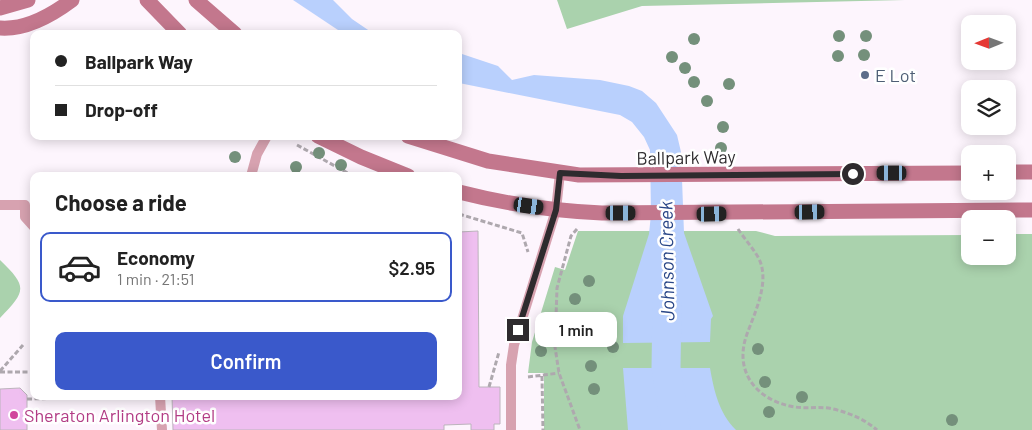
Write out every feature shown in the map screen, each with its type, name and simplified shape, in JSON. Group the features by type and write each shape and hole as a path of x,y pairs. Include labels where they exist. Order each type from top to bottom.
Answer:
{"main road":[{"path":"0,8 28,0"},
{"path":"0,28 15,27 43,18 72,0"},
{"path":"147,0 176,30"},
{"path":"196,0 230,30"},
{"path":"326,140 398,172"},
{"name":"Ballpark Way","path":"421,140 488,161 560,173 621,176 961,172"},
{"path":"1016,172 1032,172"},
{"path":"462,193 502,202 556,210 621,213 712,214 1032,210"}],"lane":[{"path":"252,172 257,154 265,140"},
{"path":"511,430 511,365 514,345 556,210 560,173"},
{"path":"0,205 25,204 27,221 30,224"},
{"path":"160,400 162,430"}],"path":[{"path":"297,145 347,172"},
{"path":"462,215 522,233 528,246 526,259"},
{"path":"578,229 570,236 556,293 555,347 559,373 580,430"},
{"path":"738,229 759,259 763,280 757,305 743,344 741,359 747,375 756,390 772,400 794,407 832,408 862,418 878,430"},
{"path":"0,372 23,345"},
{"path":"489,387 499,350"},
{"path":"0,372 30,372"},
{"path":"528,377 559,373"},
{"path":"542,376 543,430"}],"green space":[{"path":"557,0 905,0 642,6 567,29"},
{"path":"578,231 756,231 775,236 961,235 961,265 1016,265 1016,234 1032,234 1032,430 544,430 544,373 528,373 532,342 555,267 565,270"},
{"path":"0,260 15,277 20,289 15,301 0,318"}],"water":[{"path":"293,0 333,0 352,19 368,30 338,30"},
{"path":"462,54 498,66 512,80 534,75 600,80 629,86 642,91 656,103 677,135 681,152 684,233 713,316 711,319 710,342 623,343 623,316 649,234 651,214 650,150 644,137 632,122 620,115 462,84"},
{"path":"623,368 710,368 721,409 736,430 628,430"}],"building":[{"path":"478,231 479,387 500,387 500,424 494,424 494,430 471,430 471,424 444,425 444,430 173,430 172,400 462,400 462,232"},
{"name":"Sheraton Arlington Hotel","path":"20,388 27,395 27,430 0,430 0,389"}],"waterway":[{"name":"Johnson Creek","path":"667,304 666,368 676,430"}],"place":[{"name":"E Lot","path":"865,75"},
{"name":"Sheraton Arlington Hotel","path":"14,415"}],"route":[{"path":"518,330 556,210 560,173 621,176 853,174"}]}
